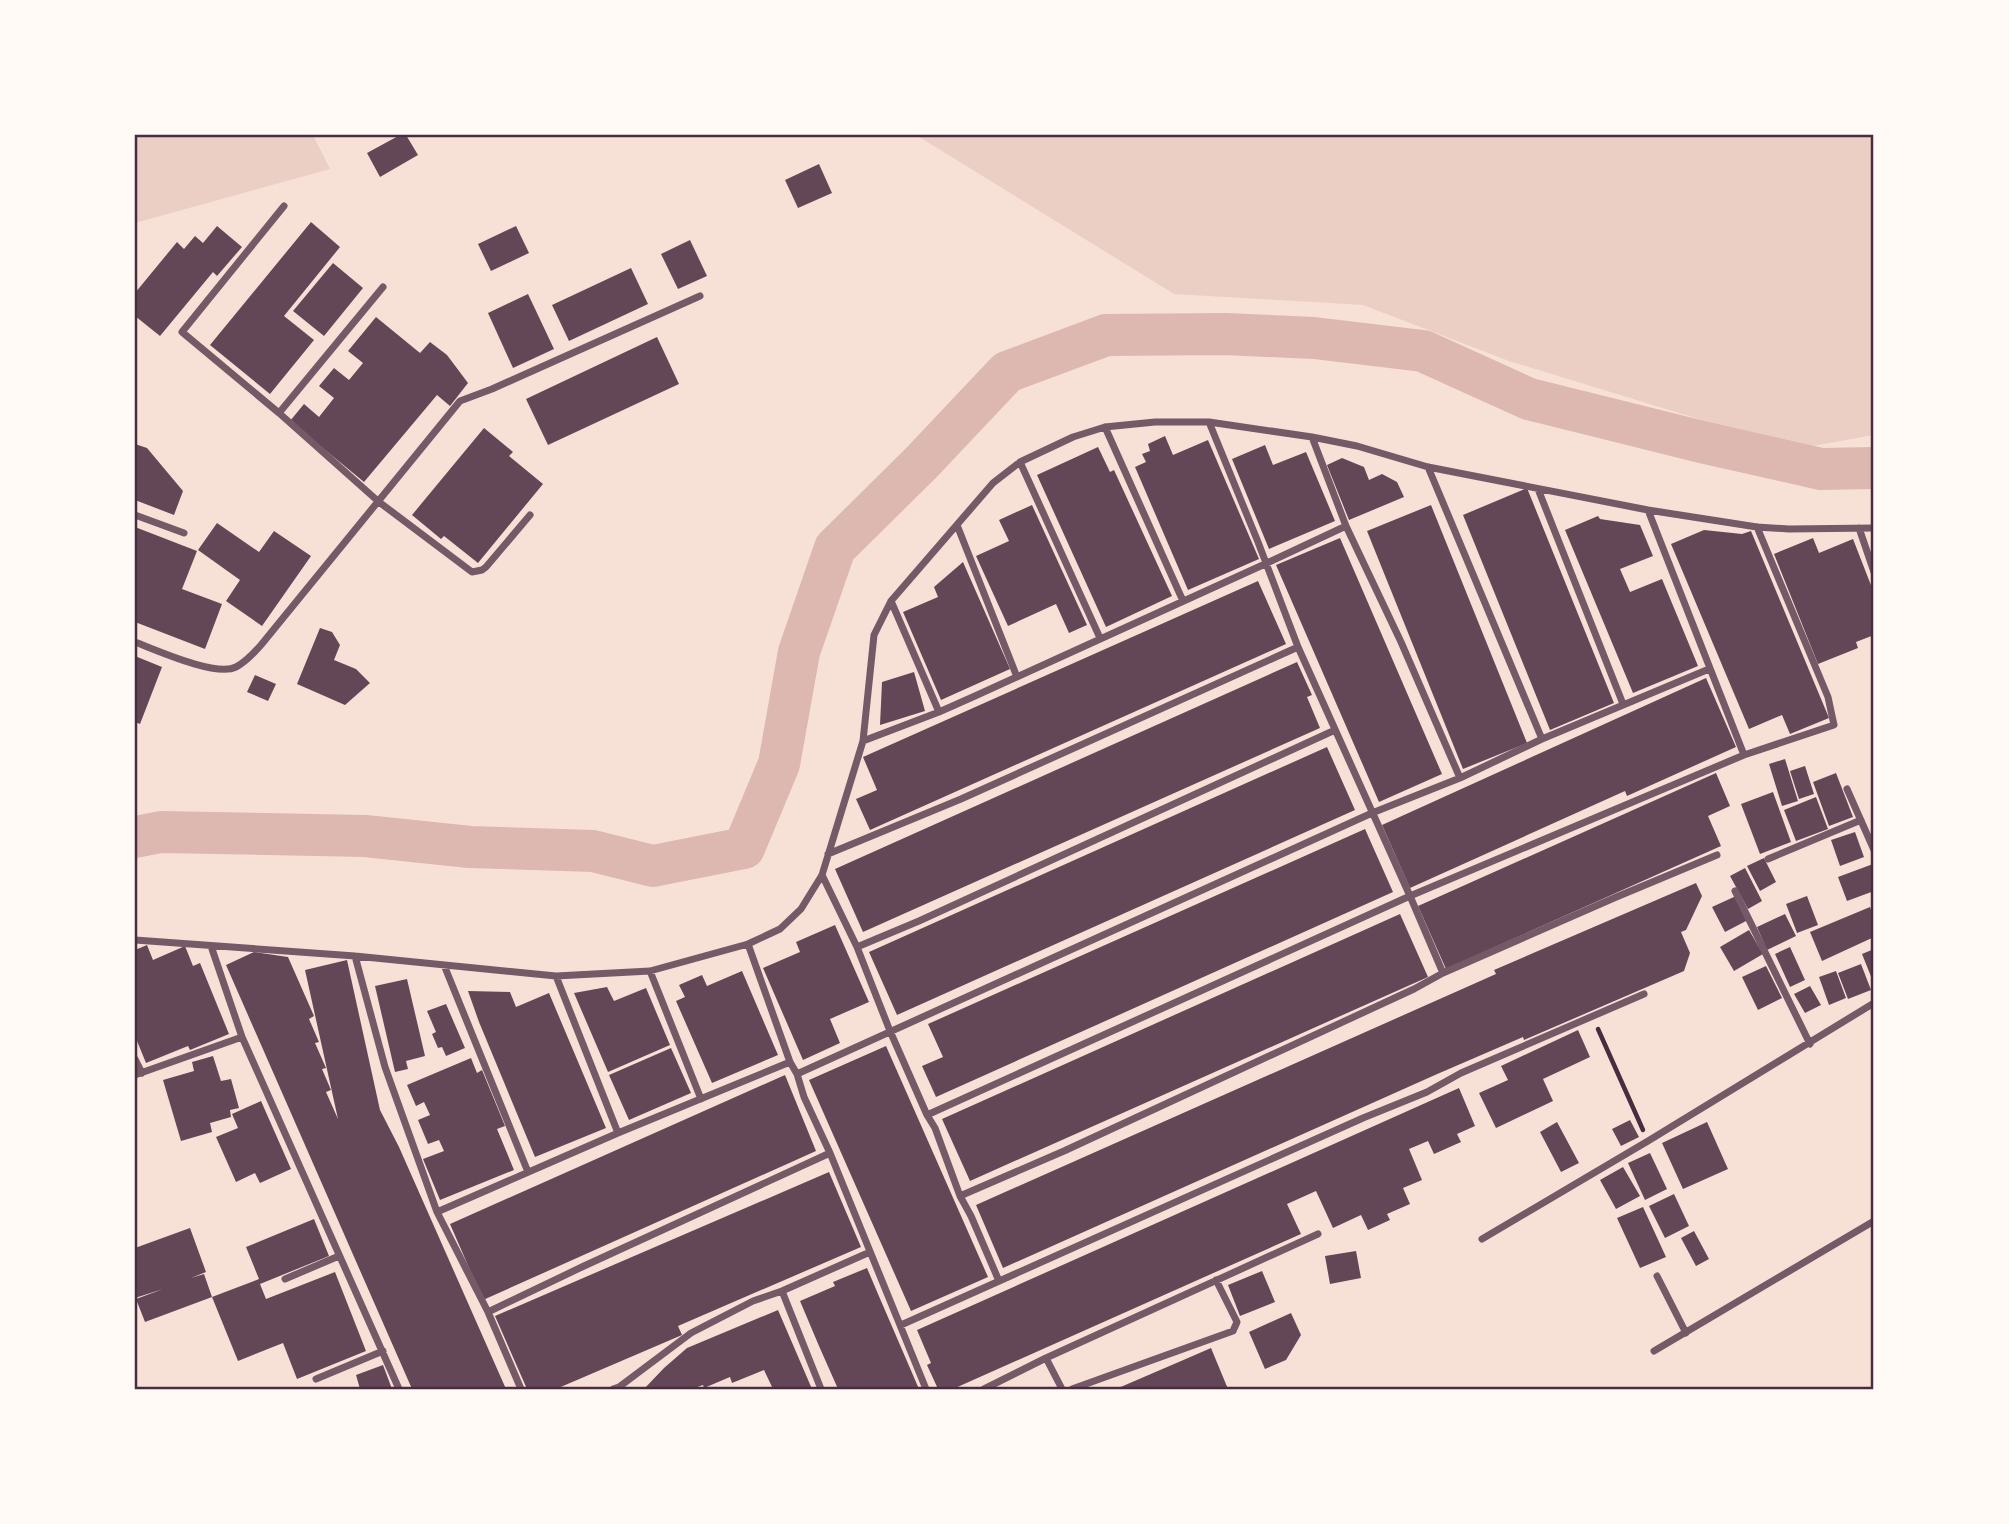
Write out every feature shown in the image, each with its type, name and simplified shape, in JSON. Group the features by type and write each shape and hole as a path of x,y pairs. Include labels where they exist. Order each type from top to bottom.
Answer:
{"street":[{"path":"285,206 182,332 379,502 472,572 482,570 530,515"},
{"path":"279,413 383,287"},
{"path":"135,642 193,663 219,669 234,668 249,658 261,645 460,401 700,296"},
{"path":"135,940 355,956 556,976 650,971 748,944 780,929 801,909 822,875 863,741 874,635 891,601 993,483 1020,462 1073,437 1105,427 1155,422 1209,422 1357,446 1428,467 1648,510 1757,527 1874,528"},
{"path":"1209,422 1298,647 1443,973"},
{"path":"1105,427 1183,601"},
{"path":"1312,437 1346,526 1401,642 1460,778"},
{"path":"1020,462 1100,638"},
{"path":"1428,467 1542,738"},
{"path":"1538,489 1623,704"},
{"path":"1648,510 1744,755"},
{"path":"135,515 184,533"},
{"path":"957,525 1017,677"},
{"path":"863,741 939,712 1346,526"},
{"path":"927,1115 1410,896 1744,755 1834,725 1828,697 1757,527"},
{"path":"1859,528 1874,572"},
{"path":"891,601 939,712"},
{"path":"828,853 961,799 1298,647"},
{"path":"797,1074 1372,813 1460,778 1542,738 1709,669"},
{"path":"857,947 1335,730"},
{"path":"1847,789 1874,850"},
{"path":"1768,859 1861,820"},
{"path":"960,1196 1414,989 1443,973 1717,855"},
{"path":"822,875 857,947 890,1031 935,1128 960,1196 999,1281"},
{"path":"1735,891 1810,1044"},
{"path":"748,944 790,1062 926,1389"},
{"path":"211,946 242,1037 399,1389"},
{"path":"355,956 385,1067 437,1212 488,1312 521,1389"},
{"path":"444,965 528,1172"},
{"path":"650,971 701,1099"},
{"path":"556,976 618,1133"},
{"path":"901,1325 1643,994"},
{"path":"1482,1239 1810,1044 1874,1003"},
{"path":"135,1059 138,1074 242,1037"},
{"path":"437,1212 790,1062"},
{"path":"488,1312 830,1153"},
{"path":"1654,1351 1874,1222"},
{"path":"984,1389 1045,1358 1318,1234"},
{"path":"613,1389 691,1333 753,1301 870,1252"},
{"path":"285,1279 339,1256"},
{"path":"1657,1276 1686,1333"},
{"path":"1072,1389 1233,1331 1237,1322 1216,1280"},
{"path":"782,1291 821,1389"},
{"path":"316,1379 383,1351"},
{"path":"1045,1358 1062,1389"}],"path":[{"path":"1592,1015 1648,1141"}],"shaded area":[{"path":"135,135 313,135 330,169 135,223"},
{"path":"916,135 1874,135 1874,435 1796,449 1509,361 1363,305 1174,294"}],"building":[{"path":"400,135 406,135 418,155 380,177 367,153"},
{"path":"819,164 832,193 798,208 785,180"},
{"path":"311,222 340,247 284,316 314,340 270,394 210,345"},
{"path":"217,226 242,247 217,276 213,272 160,336 135,316 135,293 177,242 184,249 195,236 203,243"},
{"path":"516,226 529,253 491,271 478,244"},
{"path":"690,240 707,276 678,289 661,254"},
{"path":"333,263 363,288 324,336 293,311"},
{"path":"631,268 648,304 569,341 552,305"},
{"path":"528,294 554,349 513,368 488,313"},
{"path":"376,317 420,353 430,342 447,355 468,383 450,406 437,395 364,482 290,421 304,404 319,417 334,398 319,386 334,368 349,380 363,363 348,351"},
{"path":"657,337 679,384 548,445 526,399"},
{"path":"484,428 513,452 509,456 543,484 478,563 444,536 441,539 412,515"},
{"path":"1165,436 1173,455 1208,440 1259,559 1188,590 1135,467 1146,462 1142,454 1150,451 1148,444"},
{"path":"135,444 147,448 183,491 174,515 135,500"},
{"path":"1265,445 1273,465 1306,452 1335,521 1269,549 1232,459"},
{"path":"1098,447 1110,472 1114,470 1172,596 1106,627 1037,475"},
{"path":"1342,458 1364,467 1369,480 1382,474 1397,482 1404,497 1349,520 1327,465"},
{"path":"1527,488 1614,703 1550,730 1463,515"},
{"path":"1032,505 1087,625 1069,633 1056,604 1008,626 976,556 1009,541 999,520"},
{"path":"1431,505 1527,743 1463,769 1367,531"},
{"path":"1598,516 1600,519 1640,525 1653,556 1620,569 1630,592 1662,579 1698,666 1633,693 1565,530"},
{"path":"217,523 259,552 274,531 311,556 262,626 226,601 240,580 198,550"},
{"path":"135,527 197,551 182,589 222,604 205,649 135,622"},
{"path":"1704,530 1742,534 1751,531 1829,718 1790,734 1782,715 1749,729 1671,544"},
{"path":"1340,538 1442,774 1379,802 1276,565"},
{"path":"1813,538 1819,553 1853,539 1874,593 1874,635 1856,642 1858,648 1818,664 1774,554"},
{"path":"963,562 1010,669 941,700 903,612 938,597 934,587"},
{"path":"1258,581 1286,644 870,830 856,799 877,790 863,757"},
{"path":"320,628 332,632 340,645 334,660 356,669 370,683 345,705 297,684"},
{"path":"135,656 162,667 140,724 135,722"},
{"path":"1297,662 1312,695 1307,697 1320,728 863,932 835,869"},
{"path":"914,672 925,711 880,725 882,682"},
{"path":"255,675 276,684 268,701 247,692"},
{"path":"1706,678 1736,747 1627,796 1625,791 1410,888 1382,825"},
{"path":"1327,747 1355,810 897,1015 869,952"},
{"path":"1785,759 1798,801 1782,806 1769,764"},
{"path":"1805,766 1814,794 1799,799 1790,771"},
{"path":"1716,773 1730,806 1708,816 1721,846 1446,969 1418,906"},
{"path":"1836,773 1853,817 1829,826 1813,782"},
{"path":"1773,792 1791,842 1760,854 1741,804"},
{"path":"1816,797 1828,829 1796,841 1784,810"},
{"path":"1365,829 1393,892 936,1097 922,1066 943,1057 928,1024"},
{"path":"1855,832 1864,857 1840,866 1831,840"},
{"path":"1764,858 1776,882 1760,891 1747,866"},
{"path":"1873,864 1874,891 1847,901 1838,877"},
{"path":"1745,868 1762,901 1748,909 1730,876"},
{"path":"1696,883 1702,896 1686,930 1681,932 1690,953 1684,971 1435,1075 1003,1268 976,1205 1496,974 1494,970"},
{"path":"1736,896 1748,920 1725,932 1712,907"},
{"path":"1807,896 1818,925 1797,933 1786,904"},
{"path":"1870,907 1874,918 1874,937 1822,961 1810,932"},
{"path":"1400,914 1428,977 970,1181 942,1119"},
{"path":"1785,914 1796,936 1767,950 1757,927"},
{"path":"835,925 869,1002 830,1019 840,1043 803,1060 763,968 800,952 796,942"},
{"path":"1749,930 1763,954 1734,971 1720,947"},
{"path":"147,945 153,960 185,946 193,966 200,963 229,1034 190,1050 188,1046 146,1063 135,1036 135,950"},
{"path":"1790,947 1805,980 1790,987 1775,954"},
{"path":"1874,949 1874,984 1862,954"},
{"path":"254,952 288,957 314,1016 309,1019 319,1042 315,1043 326,1068 322,1069 331,1090 326,1092 338,1119 305,970 347,960 380,1110 506,1389 412,1389 226,965"},
{"path":"1861,964 1871,990 1848,999 1838,973"},
{"path":"1766,966 1782,998 1758,1010 1742,977"},
{"path":"742,971 778,1055 712,1083 676,1001 685,997 679,985 702,975 707,986"},
{"path":"1836,971 1846,998 1829,1005 1819,977"},
{"path":"407,979 425,1056 406,1061 408,1069 395,1072 375,986"},
{"path":"1810,986 1821,1005 1805,1013 1794,994"},
{"path":"607,987 614,1001 646,988 670,1045 608,1072 574,993"},
{"path":"468,991 510,992 516,1007 549,993 606,1128 535,1157"},
{"path":"446,1004 465,1048 446,1056 442,1047 438,1048 432,1034 436,1032 427,1011"},
{"path":"1578,1030 1590,1057 1543,1079 1553,1101 1496,1128 1479,1093 1508,1080 1501,1066"},
{"path":"886,1046 988,1277 911,1311 809,1080"},
{"path":"671,1048 691,1093 629,1120 609,1075"},
{"path":"213,1056 221,1081 231,1079 239,1108 230,1110 231,1117 210,1123 212,1132 181,1141 163,1080 194,1071 192,1062"},
{"path":"471,1058 477,1073 482,1070 505,1126 497,1129 514,1170 440,1200 423,1159 444,1151 439,1140 428,1144 418,1120 430,1115 424,1102 416,1106 407,1085"},
{"path":"785,1075 816,1151 483,1300 450,1224"},
{"path":"1459,1088 1475,1126 1457,1134 1461,1142 1434,1154 1428,1141 1409,1149 1422,1180 1403,1188 1410,1204 1387,1214 1390,1220 1368,1230 1361,1215 1333,1228 1316,1191 1287,1204 1301,1234 953,1389 938,1389 927,1365 931,1363 917,1330"},
{"path":"261,1101 291,1169 260,1183 255,1173 236,1182 216,1137 238,1128 232,1114"},
{"path":"1630,1120 1639,1137 1621,1146 1612,1129"},
{"path":"1557,1122 1579,1163 1561,1172 1540,1132"},
{"path":"1707,1122 1728,1169 1683,1189 1662,1143"},
{"path":"1650,1153 1667,1189 1645,1200 1628,1163"},
{"path":"1623,1167 1640,1196 1616,1209 1600,1180"},
{"path":"829,1172 861,1247 678,1326 682,1335 556,1389 527,1389 495,1316"},
{"path":"1674,1194 1689,1226 1665,1238 1649,1206"},
{"path":"1643,1207 1666,1257 1640,1268 1617,1218"},
{"path":"314,1219 329,1256 260,1284 266,1299 335,1272 366,1351 297,1379 283,1343 238,1361 212,1297 259,1279 246,1247"},
{"path":"190,1228 206,1272 191,1278 204,1274 212,1297 145,1322 136,1299 163,1289 135,1298 135,1248"},
{"path":"1694,1231 1709,1259 1696,1266 1681,1238"},
{"path":"1356,1251 1361,1278 1330,1284 1325,1256"},
{"path":"867,1268 919,1389 838,1389 819,1346 800,1301 835,1286 833,1282"},
{"path":"1262,1271 1275,1302 1240,1316 1228,1285"},
{"path":"778,1310 812,1389 773,1389 764,1370 732,1383 730,1377 704,1388 703,1385 692,1389 644,1389 687,1348"},
{"path":"1291,1313 1301,1335 1286,1360 1265,1369 1249,1332"},
{"path":"1211,1348 1228,1389 1116,1389 1188,1358"},
{"path":"383,1365 392,1389 360,1389 356,1375"}],"waterway":[{"path":"135,837 161,832 365,836 470,847 593,851 653,866 744,848 779,764 799,652 835,548 1007,372 1106,335 1225,334 1314,338 1423,351 1529,399 1821,469 1874,468"}]}
